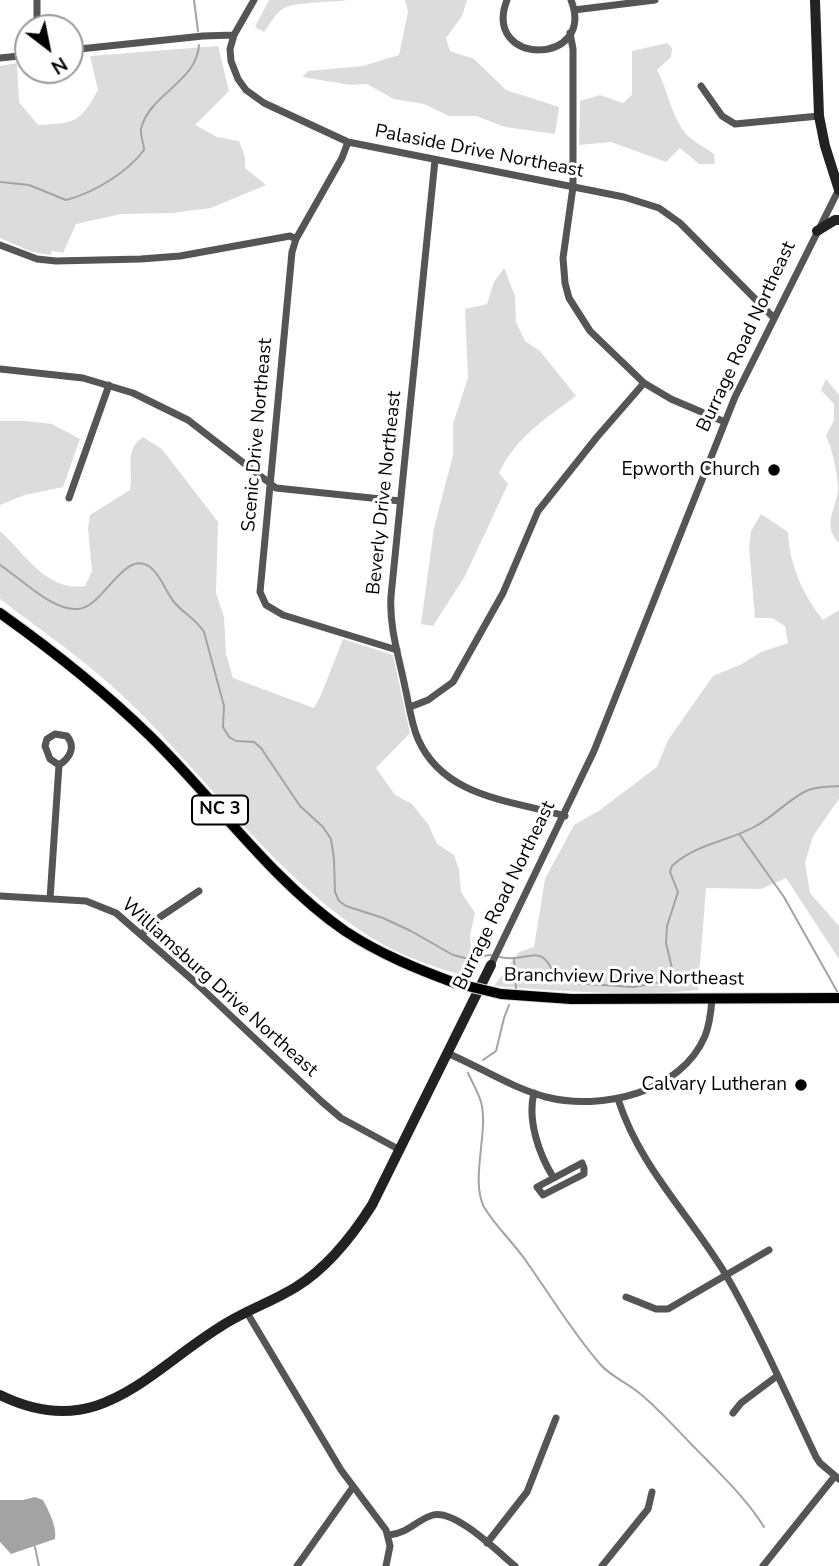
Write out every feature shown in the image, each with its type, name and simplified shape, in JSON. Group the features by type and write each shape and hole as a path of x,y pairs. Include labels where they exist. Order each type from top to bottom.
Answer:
{"main road":[{"name":"Branchview Drive Northeast","path":"0,613 50,649 148,734 282,876 337,925 384,954 456,984 501,994 571,999 839,998"}],"street":[{"name":"Palaside Drive Northeast","path":"254,0 234,36 230,49 231,61 246,90 264,103 348,142 624,197 652,205 667,214 710,252 773,317"},
{"path":"507,0 503,9 505,26 519,46 543,51 559,45 570,33"},
{"path":"571,0 574,10 570,33 573,49 573,187 563,258 569,299 590,331 644,383 671,400 724,422"},
{"path":"574,10 655,0"},
{"path":"815,0 819,116 825,146 839,189"},
{"path":"84,49 203,36 234,36"},
{"path":"701,86 722,116 736,124 819,116"},
{"name":"Scenic Drive Northeast","path":"348,142 342,158 296,239 292,252 260,587 266,605 283,615 397,650"},
{"path":"825,146 839,152"},
{"name":"Beverly Drive Northeast","path":"435,160 390,608 397,650 421,744 446,776 479,794 565,816"},
{"name":"Burrage Road Northeast","path":"0,1395 30,1407 57,1411 77,1410 112,1401 141,1384 207,1335 246,1311 300,1284 335,1253 360,1223 400,1150 565,816 594,751 724,422 773,317 839,189"},
{"path":"817,231 839,220"},
{"path":"0,245 37,260 104,260 180,256 290,236 296,239"},
{"path":"0,369 83,378 133,393 188,420 270,484 282,489 400,501"},
{"path":"410,708 428,700 453,682 503,593 538,511 612,418 644,383"},
{"path":"69,498 109,384"},
{"path":"55,734 62,734 71,741 72,750 66,761 60,765 50,760 45,746 47,739 55,734"},
{"path":"50,898 60,765"},
{"path":"141,935 160,917 199,891"},
{"name":"Williamsburg Drive Northeast","path":"0,896 86,901 116,913 341,1118 400,1150"},
{"path":"447,1053 545,1097 586,1103 618,1099 658,1083 693,1055 706,1035 712,999"},
{"path":"534,1093 532,1115 542,1157 553,1177"},
{"path":"618,1099 624,1118 654,1175 703,1240 726,1276 816,1457 837,1477 763,1566"},
{"path":"582,1163 584,1168 584,1174 543,1195 537,1187 553,1177 582,1163"},
{"path":"626,1297 656,1309 668,1309 769,1250"},
{"path":"246,1311 353,1487 383,1524 390,1546 386,1566"},
{"path":"733,1413 741,1403 777,1376"},
{"path":"487,1543 527,1492 556,1419"},
{"path":"297,1566 353,1487"},
{"path":"602,1566 648,1509 652,1492"},
{"path":"388,1535 412,1529 435,1514 458,1521 515,1566"}],"shaded area":[{"path":"269,0 347,0 286,7 276,15 264,32 255,27"},
{"path":"405,0 467,0 462,16 446,38 450,51 474,59 506,90 559,107 555,134 505,127 476,116 449,116 424,104 394,99 367,84 351,85 302,77 308,71 363,66 399,55 408,12"},
{"path":"667,43 672,48 671,57 657,70 673,112 687,135 714,154 715,164 699,164 680,148 666,162 611,142 579,145 580,101 600,95 623,103 632,95 632,51"},
{"path":"218,46 229,91 195,125 217,137 239,141 245,157 245,168 266,185 211,208 172,213 121,214 76,224 63,253 52,251 51,255 32,252 0,238 0,66 14,64 14,84 18,84 19,102 38,125 68,122 81,115 98,90 90,56"},
{"path":"504,268 515,296 516,322 525,341 540,351 576,396 532,430 514,449 499,473 508,484 465,576 433,626 421,624 434,528 453,455 453,424 468,378 465,309 487,304 494,282"},
{"path":"826,379 839,395 839,543 830,524 838,485 835,463 826,436 834,420 834,404 821,390"},
{"path":"0,421 52,424 80,439 63,487 25,495 0,505"},
{"path":"143,437 162,449 218,522 216,593 224,617 226,654 233,678 314,708 343,639 393,655 410,733 376,768 395,795 412,804 428,824 437,844 454,855 459,869 461,892 475,913 470,935 471,947 461,975 411,958 382,944 310,891 247,829 125,698 80,659 0,599 0,531 48,577 71,586 85,586 92,571 88,529 90,515 130,490 131,454"},
{"path":"761,514 788,532 798,579 823,620 839,610 839,799 813,836 805,863 810,893 839,926 839,959 786,878 761,889 706,888 698,990 622,993 494,986 519,952 534,947 545,879 574,825 600,810 657,767 668,740 713,676 742,664 761,652 788,643 785,626 772,618 755,618 749,547 751,531"},
{"path":"35,1497 43,1500 48,1509 54,1524 55,1539 11,1554 0,1542 0,1500"}],"waterway":[{"path":"194,0 198,31"},
{"path":"0,182 29,185 66,200 98,187 119,174 144,150 141,129 146,117 153,106 190,69 199,45"},
{"path":"0,565 57,605 78,609 96,599 131,565 140,563 150,567 174,602 204,632 224,706 223,727 229,737 236,741 254,742 261,748 300,806 323,827 331,839 335,892 339,901 411,931 453,955 465,958 491,955"},
{"path":"500,957 540,956 546,960 557,982 633,987 661,982 672,968 666,943 667,926 678,892 670,872 672,866 691,853 756,826 806,791 818,787 839,786"},
{"path":"740,835 784,897 838,993"},
{"path":"514,959 516,989"},
{"path":"483,1060 496,1051 509,1005"},
{"path":"468,1073 480,1098 483,1114 479,1183 484,1207 600,1364 638,1392 664,1416 737,1492 764,1527"},
{"path":"35,1547 39,1566"}],"place":[{"name":"Epworth Church","path":"774,470"},
{"name":"Calvary Lutheran","path":"801,1085"}]}
